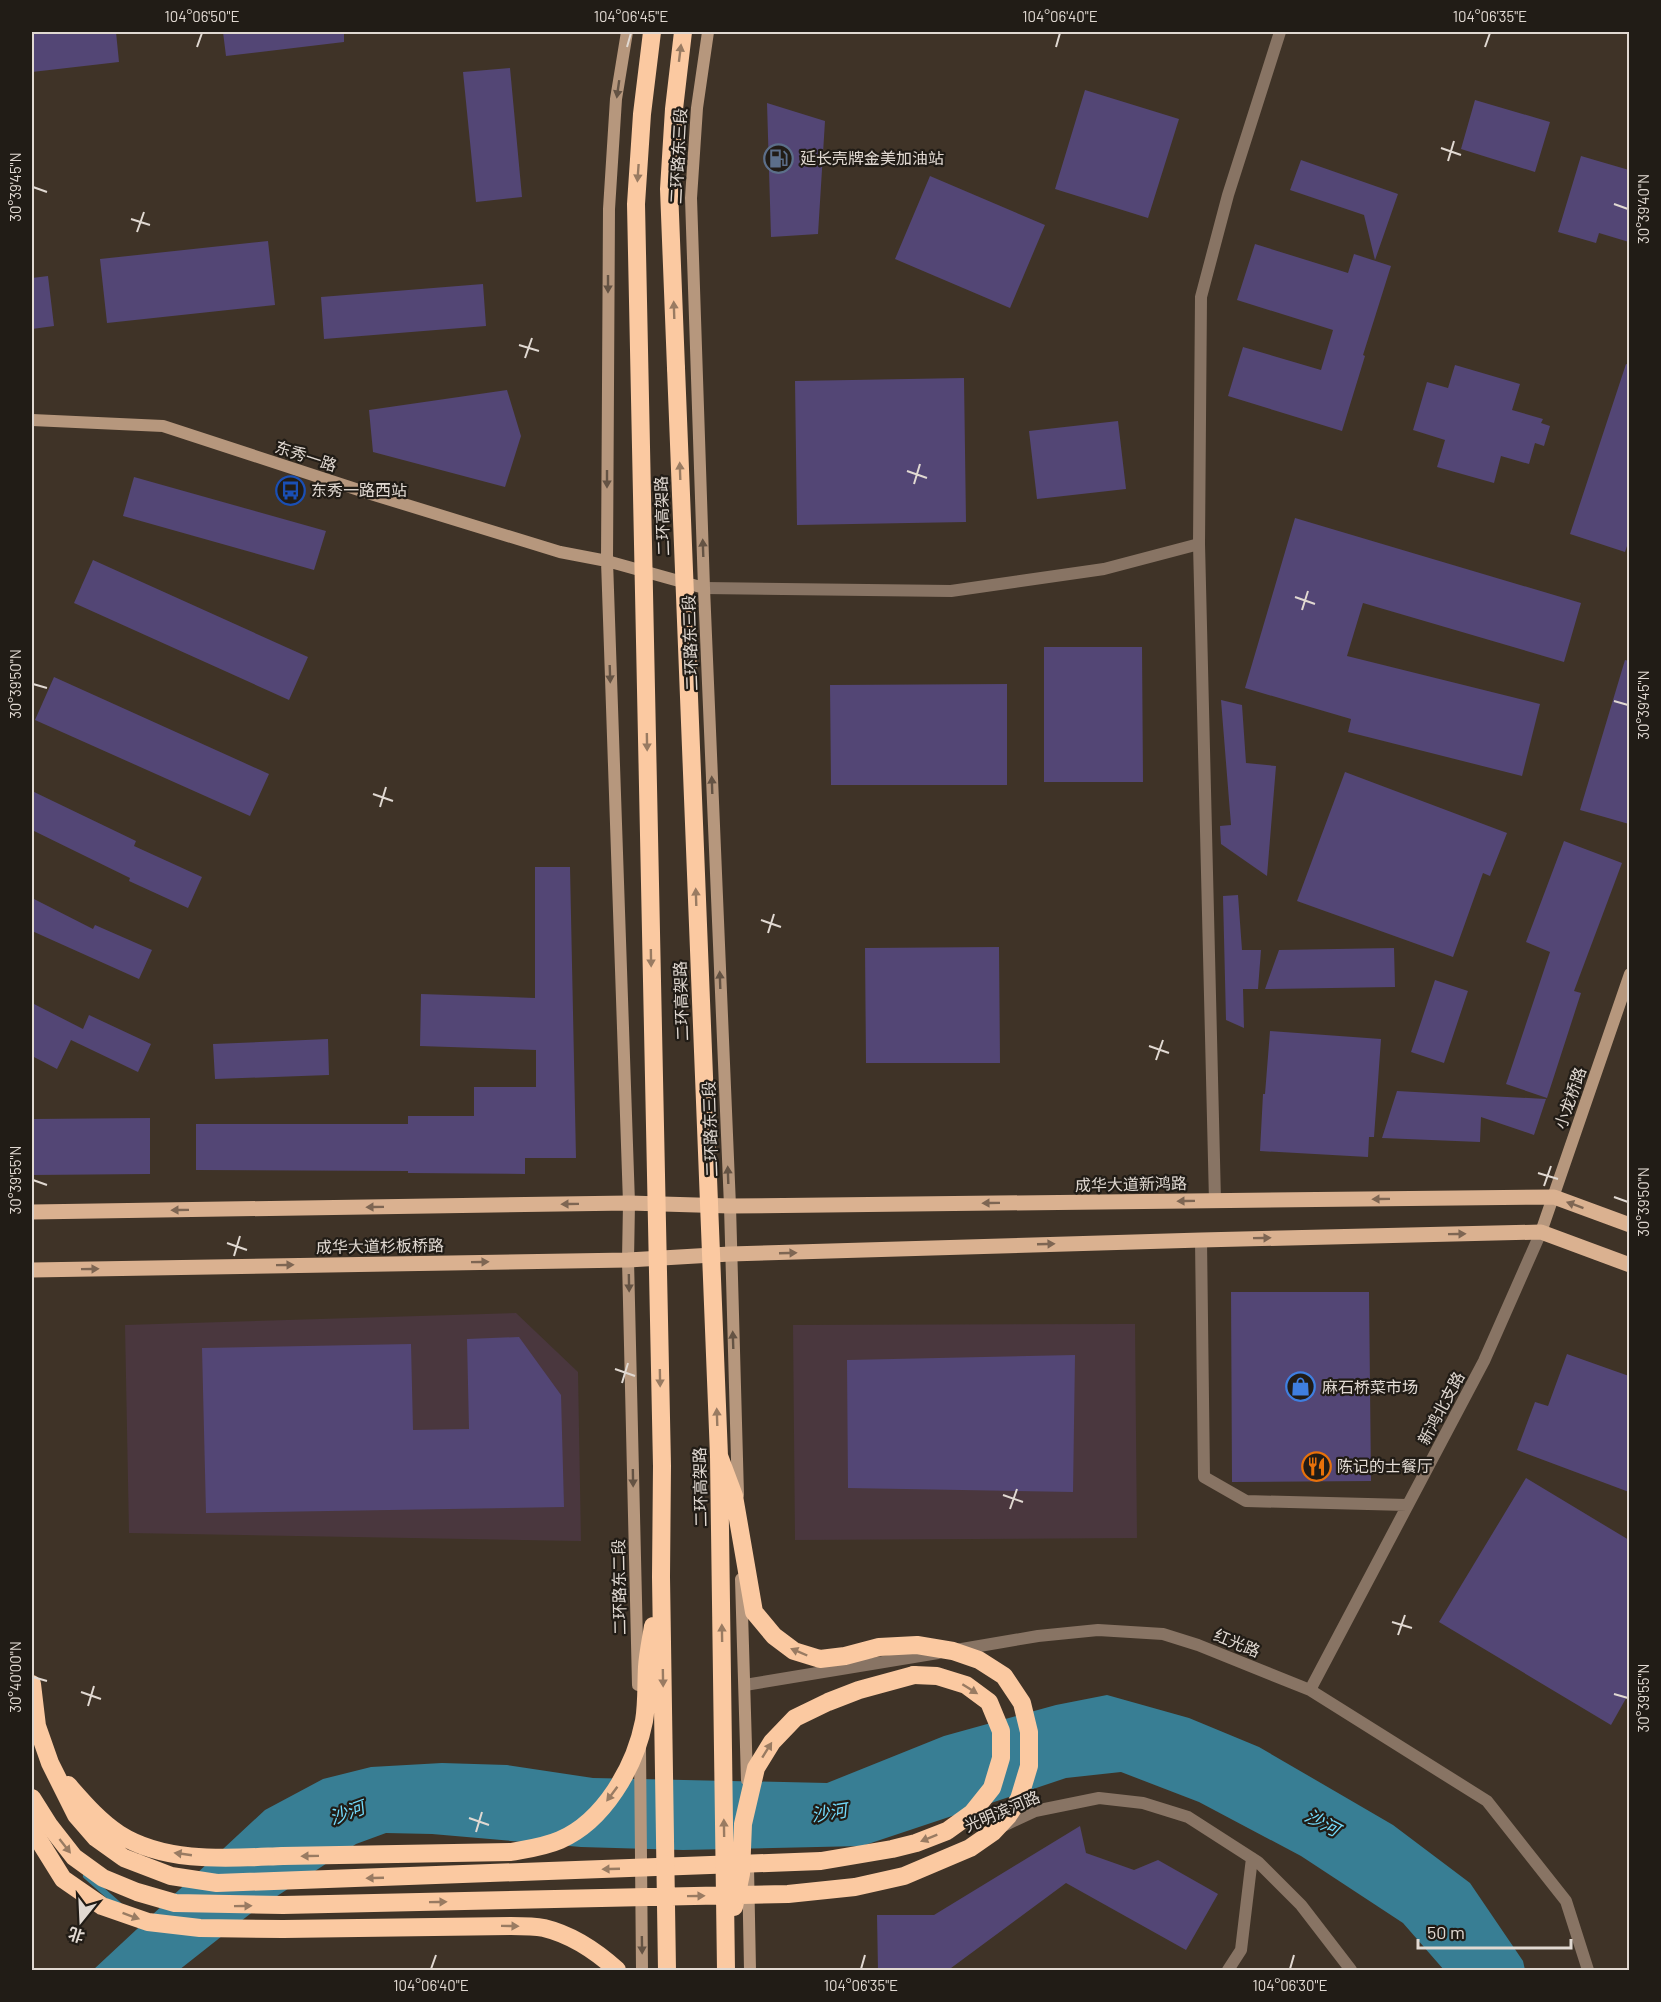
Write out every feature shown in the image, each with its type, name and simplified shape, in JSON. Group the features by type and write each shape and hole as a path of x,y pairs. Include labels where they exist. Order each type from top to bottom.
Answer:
{"highway":[{"name":"二环高架路","path":"652,32 642,114 636,204 662,1466 661,1577 667,1971"},
{"name":"二环高架路","path":"683,32 674,109 669,189 719,1456 726,1971"},
{"path":"32,1798 49,1825 74,1857 103,1878 175,1904 224,1906 788,1894 855,1887 903,1876 970,1848 993,1832 1008,1816 1019,1799 1029,1766 1029,1732 1022,1703 1004,1676 979,1660 952,1651 917,1645 879,1647 845,1656 820,1659 794,1652 774,1636 754,1612 734,1496 719,1456"},
{"path":"50,1763 97,1816 119,1834 143,1845 175,1854 240,1858 511,1852 536,1848 560,1840 581,1827 607,1802 625,1777 638,1746 644,1719 647,1664 661,1577"},
{"path":"32,1684 37,1726 50,1763 76,1815 96,1838 124,1858 171,1876 217,1883 272,1882 737,1864 749,1863 821,1861 860,1856 916,1843 947,1831 972,1813 992,1788 1001,1758 1001,1731 989,1702 966,1685 937,1676 914,1675 859,1690 828,1702 795,1719 772,1743 756,1768 742,1824 742,1854 741,1864 741,1874 726,1950"},
{"path":"32,1823 35,1834 63,1879 102,1906 148,1922 200,1928 511,1926 544,1928 598,1952 617,1971"}],"main road":[{"path":"32,1212 628,1203 607,561 609,209 616,99 627,32"},
{"name":"二环路东三段","path":"708,32 697,108 691,198 730,1254"},
{"name":"东秀一路","path":"32,420 163,426 371,494 560,552 607,561 704,588"},
{"name":"小龙桥路","path":"1541,1232 1629,974"},
{"name":"成华大道新鸿路","path":"628,1203 730,1206 1554,1197 1629,1225"},
{"name":"二环路东二段","path":"628,1203 640,1756 642,1971"},
{"path":"750,1971 747,1755 730,1254 1541,1232 1629,1265"},
{"name":"成华大道杉板桥路","path":"32,1270 628,1260 730,1254"}],"street":[{"path":"1215,1201 1199,544 1201,297 1228,195 1280,32"},
{"path":"704,588 951,591 1104,569 1199,544"},
{"name":"新鸿北支路","path":"1310,1690 1484,1361 1541,1232"},
{"path":"1201,1240 1204,1477 1246,1501 1407,1505"},
{"name":"红光路","path":"745,1685 1038,1636 1098,1630 1163,1634 1198,1645 1310,1690 1487,1801 1566,1901 1588,1971"},
{"name":"光明滨河路","path":"749,1883 856,1881 910,1867 968,1843 1035,1811 1099,1798 1143,1803 1188,1817 1252,1858 1301,1905 1351,1971"},
{"path":"1228,1971 1241,1950 1252,1858"}],"shaded area":[{"path":"516,1313 578,1372 581,1541 129,1533 125,1325"},
{"path":"1135,1324 1137,1538 795,1540 793,1325"}],"water":[{"name":"沙河","path":"1107,1695 1189,1718 1259,1747 1393,1825 1470,1883 1523,1961 1525,1970 1444,1970 1403,1923 1301,1856 1199,1802 1121,1772 1066,1778 862,1846 683,1850 581,1847 432,1834 386,1833 356,1844 250,1914 179,1970 93,1970 265,1810 323,1779 371,1767 442,1763 507,1765 593,1778 827,1783 944,1736 1056,1705"}],"building":[{"path":"32,32 116,32 119,62 32,72"},
{"path":"223,32 344,32 344,42 226,56"},
{"path":"510,68 522,197 476,202 463,72"},
{"path":"1085,90 1179,119 1148,218 1055,189"},
{"path":"1475,100 1550,122 1535,172 1461,149"},
{"path":"767,103 825,121 818,234 771,237"},
{"path":"1581,156 1629,170 1629,242 1599,233 1596,243 1558,232"},
{"path":"1301,160 1398,194 1375,260 1364,215 1290,190"},
{"path":"930,176 1045,225 1010,308 895,259"},
{"path":"268,241 275,305 107,323 100,259"},
{"path":"1255,244 1348,273 1354,254 1391,266 1342,431 1228,396 1243,347 1321,370 1333,330 1237,300"},
{"path":"48,276 54,326 32,329 32,278"},
{"path":"483,284 486,326 324,339 321,297"},
{"path":"1626,364 1629,365 1629,540 1625,552 1570,534"},
{"path":"1455,365 1520,384 1512,410 1543,419 1541,423 1550,426 1544,446 1535,443 1529,464 1501,456 1494,483 1437,467 1445,440 1413,430 1427,382 1448,388"},
{"path":"964,378 966,522 797,525 795,381"},
{"path":"507,390 521,436 505,487 373,452 369,410"},
{"path":"1118,421 1126,489 1037,499 1029,431"},
{"path":"134,477 326,531 314,570 123,516"},
{"path":"1295,518 1581,603 1564,662 1363,603 1347,656 1540,704 1522,776 1348,732 1351,719 1245,688"},
{"path":"93,560 308,657 289,700 74,603"},
{"path":"1044,647 1142,647 1143,782 1044,782"},
{"path":"1625,660 1629,661 1629,824 1580,810"},
{"path":"54,677 269,774 250,816 35,720"},
{"path":"1007,684 1007,785 831,785 830,685"},
{"path":"1221,700 1242,705 1246,763 1276,766 1267,876 1221,844 1220,826 1231,825"},
{"path":"1345,772 1507,833 1490,876 1483,873 1453,957 1297,901"},
{"path":"32,791 136,841 134,846 202,877 188,908 129,881 130,878 32,830"},
{"path":"1564,841 1622,863 1574,991 1581,993 1547,1098 1506,1084 1550,952 1526,942"},
{"path":"535,867 570,867 576,1158 525,1158 525,1174 196,1170 196,1124 408,1124 408,1116 474,1116 474,1087 536,1087 536,1050 420,1046 421,994 535,998"},
{"path":"1238,895 1242,950 1261,950 1258,989 1243,989 1244,1028 1226,1020 1223,896"},
{"path":"32,898 93,929 95,925 152,950 139,979 32,931"},
{"path":"999,947 1000,1063 866,1063 865,948"},
{"path":"1394,948 1395,987 1265,989 1279,950"},
{"path":"1435,980 1468,991 1444,1063 1411,1052"},
{"path":"32,1003 83,1029 89,1015 151,1044 138,1072 71,1040 57,1069 32,1056"},
{"path":"1270,1031 1381,1039 1374,1137 1369,1137 1368,1157 1260,1151"},
{"path":"328,1039 329,1075 215,1079 213,1044"},
{"path":"1397,1091 1546,1099 1534,1135 1481,1117 1480,1142 1382,1138"},
{"path":"150,1118 150,1174 32,1175 32,1119"},
{"name":"麻石桥菜市场","path":"1231,1292 1369,1292 1371,1481 1232,1482"},
{"path":"519,1337 561,1395 564,1507 206,1513 202,1348 411,1344 413,1430 469,1429 467,1339"},
{"path":"1567,1354 1629,1376 1629,1492 1517,1450 1535,1402 1548,1406"},
{"path":"1075,1355 1073,1492 848,1488 847,1360"},
{"path":"1526,1478 1629,1540 1629,1693 1611,1725 1439,1622"},
{"path":"1080,1826 1086,1853 1134,1870 1158,1860 1218,1894 1186,1950 1066,1883 947,1971 878,1971 877,1915 934,1915"}],"waterway":[{"path":"86,1876 119,1905"}],"place":[{"name":"延长壳牌金美加油站","path":"779,158"},
{"name":"东秀一路西站","path":"290,490"},
{"name":"麻石桥菜市场","path":"1301,1387"},
{"name":"陈记的士餐厅","path":"1316,1466"}]}
